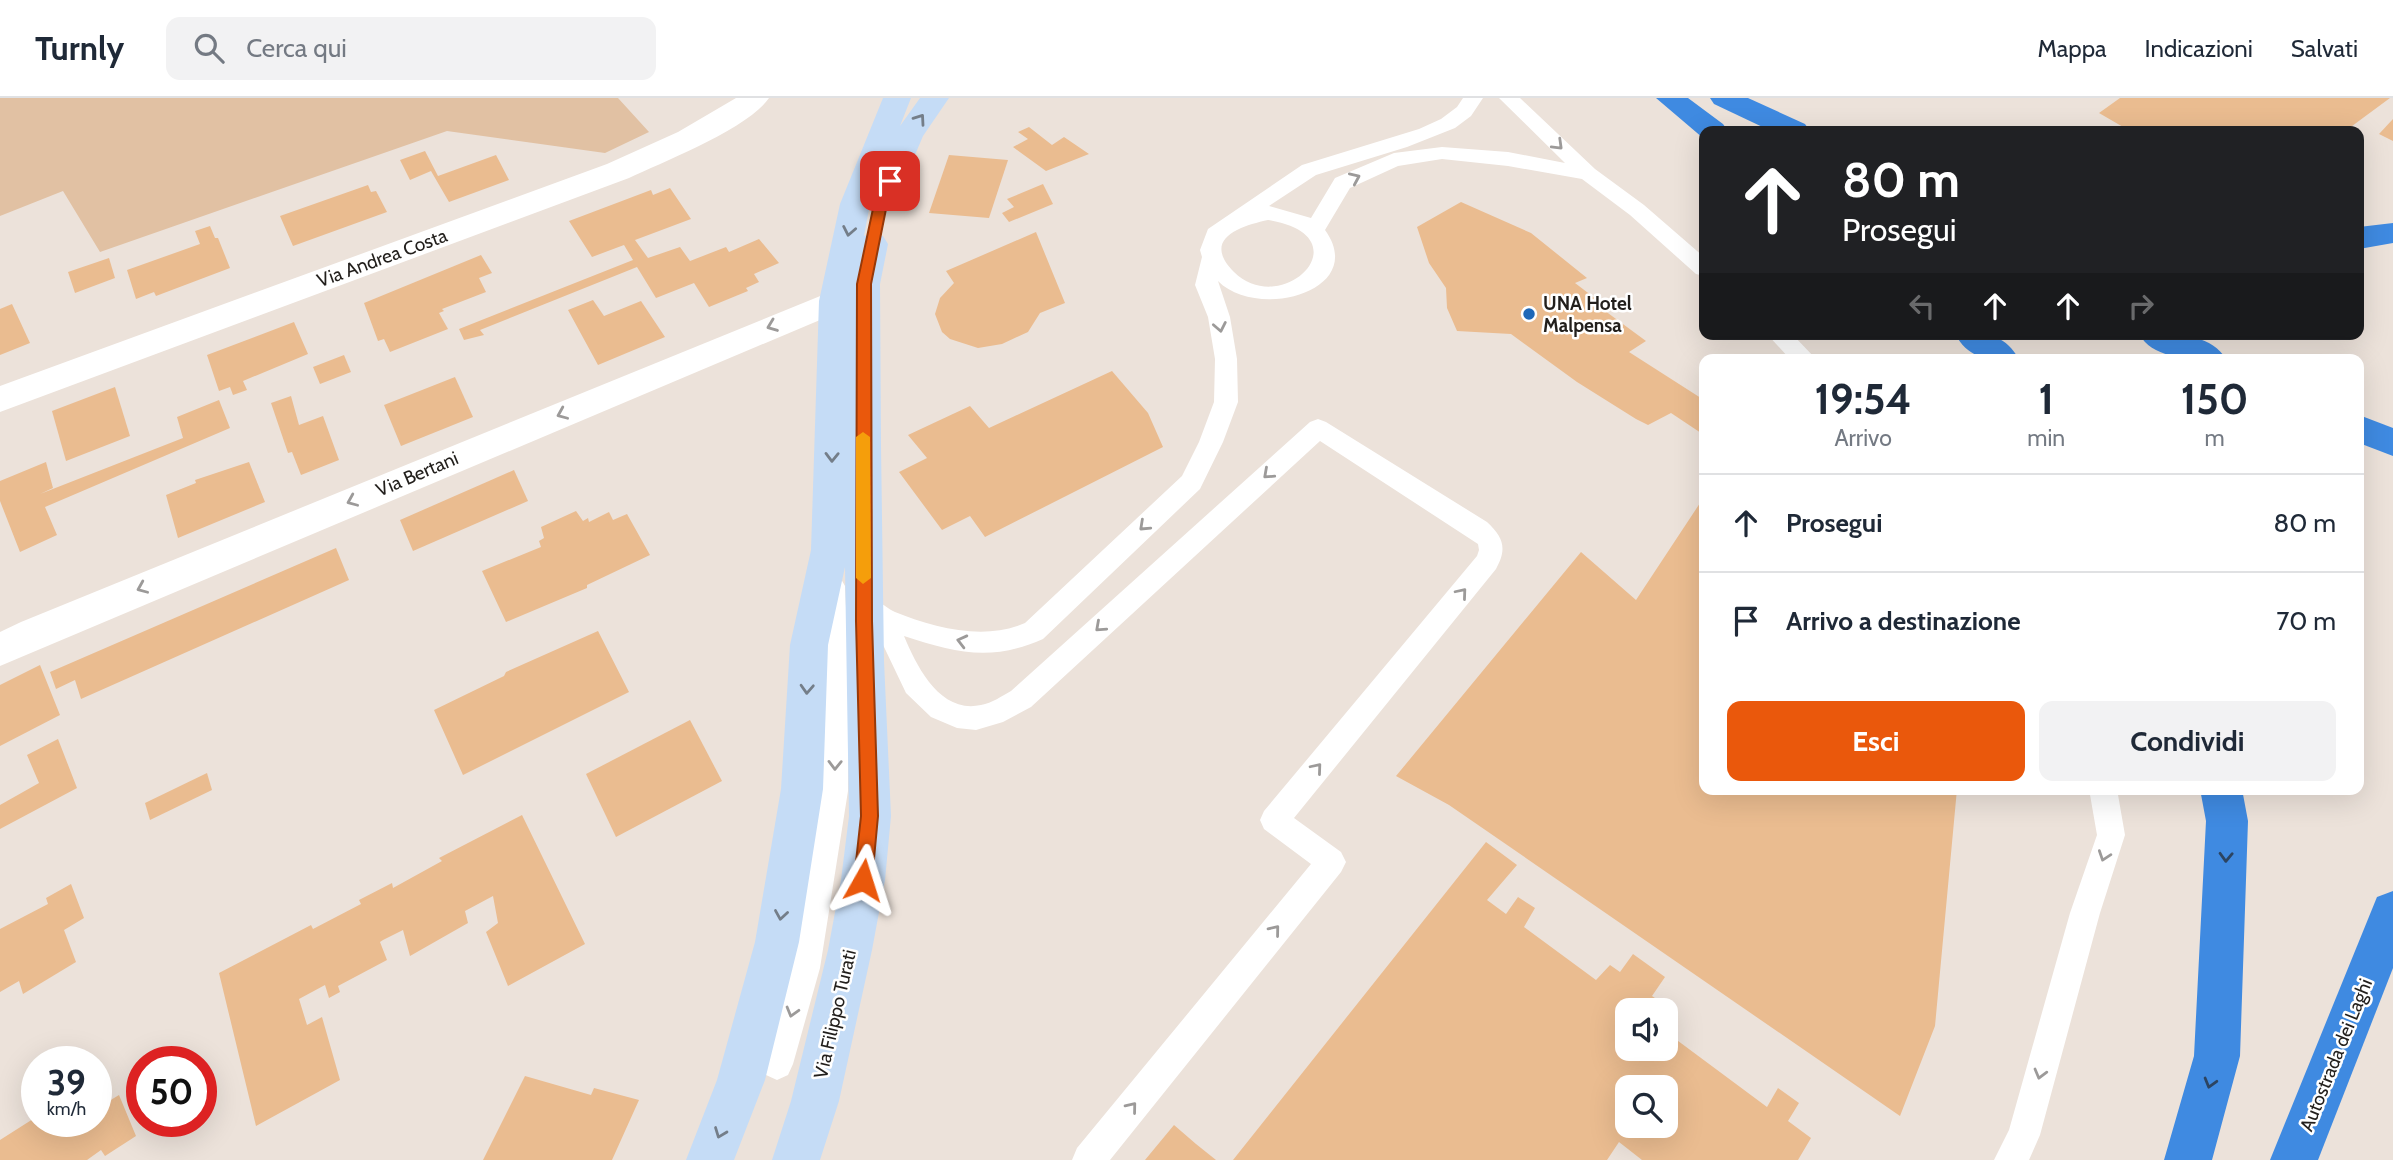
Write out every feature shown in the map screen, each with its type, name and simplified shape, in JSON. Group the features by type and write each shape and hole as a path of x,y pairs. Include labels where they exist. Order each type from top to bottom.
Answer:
{"highway":[{"path":"1670,98 1706,126"},
{"path":"1693,98 1740,126"},
{"path":"1724,98 1784,126"},
{"path":"2364,237 2393,233"},
{"path":"1979,340 1996,354"},
{"path":"2168,340 2198,354"},
{"path":"2364,430 2393,443"},
{"path":"2188,1160 2217,1056 2227,821 2222,795"},
{"name":"Autostrada dei Laghi","path":"2294,1160 2393,912"}],"main road":[{"path":"710,1160 741,1080 777,942 802,789 809,645 830,550 835,301 855,204 897,98"},
{"name":"Via Filippo Turati","path":"796,1160 815,1101 850,950 863,880 870,816 874,610 863,446 864,284 881,204 909,135 935,98"}],"street":[{"name":"Via Andrea Costa","path":"0,399 618,171 699,133 755,98"},
{"name":"Via Bertani","path":"0,650 738,339 835,301"}],"lane":[{"path":"874,610 979,645 1020,639 1034,631 1191,482 1211,442 1226,402 1226,359 1219,317 1206,285 1213,238 1234,220 1309,170 1415,138 1455,120 1473,98"},
{"path":"1509,98 1588,174 1637,210 1699,265"},
{"path":"1314,230 1342,183 1394,160 1441,153 1508,159 1588,174"},
{"path":"1211,261 1219,274 1231,283 1266,293 1286,291 1314,278 1322,267 1326,255 1323,242 1314,230 1301,221 1268,213 1234,220"},
{"path":"1784,340 1800,354"},
{"path":"874,610 908,677 931,703 955,715 979,719 1021,699 1318,428 1478,529 1489,539 1492,550 1487,562 1274,820 1331,862 1089,1160"},
{"path":"777,1063 805,968 834,791 836,672 830,550"},
{"path":"2011,1160 2024,1135 2085,913 2111,835 2105,795"}],"shaded area":[{"path":"0,98 618,98 649,132 605,153 447,131 100,252 63,191 0,216"}],"building":[{"path":"2120,98 2390,98 2352,126 2121,126 2099,113"},
{"path":"2393,119 2393,141 2379,134"},
{"path":"1029,127 1052,145 1064,137 1089,154 1046,171 1013,147 1028,139 1018,132"},
{"path":"425,151 438,176 496,155 509,180 449,202 431,171 410,180 400,160"},
{"path":"949,155 1008,160 989,218 929,213"},
{"path":"1043,184 1053,204 1009,222 1002,213 1014,207 1007,199"},
{"path":"368,185 371,192 376,191 387,212 293,246 280,216"},
{"path":"670,188 691,219 635,240 648,258 680,247 690,261 726,247 729,252 759,239 779,263 754,274 759,282 746,288 748,291 709,307 694,283 656,298 637,267 480,330 484,335 464,340 459,329 633,260 624,245 592,257 569,221 651,190 653,195"},
{"name":"UNA Hotel Malpensa","path":"1461,202 1531,233 1587,278 1575,283 1600,302 1597,305 1646,341 1629,352 1699,397 1699,432 1671,413 1648,425 1636,419 1577,382 1511,334 1457,331 1447,308 1446,288 1429,263 1417,227"},
{"path":"210,226 230,268 156,296 154,292 136,299 127,270 200,244 195,231"},
{"path":"1036,232 1065,303 1040,313 1028,332 1002,344 978,348 950,339 942,332 935,314 940,298 954,283 946,271"},
{"path":"481,255 492,273 479,278 486,292 442,309 444,311 439,313 448,329 390,352 384,339 378,341 364,303"},
{"path":"109,258 115,278 75,293 68,272"},
{"path":"593,300 604,316 641,301 665,337 598,365 568,310"},
{"path":"12,304 30,343 0,355 0,309"},
{"path":"294,322 308,354 243,381 247,390 233,395 230,387 219,391 207,355"},
{"path":"344,355 351,372 320,384 313,367"},
{"path":"1112,371 1148,413 1163,447 985,537 970,516 942,530 899,472 927,458 908,435 970,406 989,428"},
{"path":"455,377 473,417 401,446 384,405"},
{"path":"115,387 130,436 66,461 52,411"},
{"path":"291,396 299,425 323,416 339,460 301,475 292,452 288,453 271,403"},
{"path":"219,400 230,428 45,507 57,535 20,552 0,501 0,481 46,462 53,488 40,494 183,438 177,417"},
{"path":"249,462 265,502 178,538 166,495 196,483 195,480"},
{"path":"514,470 528,501 413,551 400,520"},
{"path":"1699,505 1699,795 1956,795 1935,1026 1900,1116 1449,805 1396,776 1581,552 1636,600"},
{"path":"576,511 583,521 588,518 589,522 609,512 613,520 627,514 650,555 587,585 587,588 506,622 482,571 541,547 539,541 544,538 541,527"},
{"path":"336,548 349,580 81,699 75,680 56,689 50,672"},
{"path":"598,631 629,692 463,775 434,710 504,676 506,672"},
{"path":"40,665 60,715 0,746 0,685"},
{"path":"690,720 722,781 616,837 586,774"},
{"path":"58,739 77,788 0,829 0,805 39,783 27,755"},
{"path":"207,773 212,790 150,820 145,803"},
{"path":"522,815 585,944 508,986 486,932 498,923 493,896 465,911 468,923 410,956 403,930 383,940 380,942 387,960 338,986 340,992 329,998 325,985 299,999 307,1025 322,1017 340,1080 256,1126 219,973 311,925 313,929 361,904 359,900 392,883 393,888 442,861 439,858"},
{"path":"1486,842 1517,865 1487,900 1506,914 1518,897 1535,908 1524,927 1596,980 1610,965 1620,972 1633,954 1665,977 1652,996 1655,998 1615,998 1615,1061 1678,1061 1678,1041 1767,1107 1778,1088 1799,1103 1788,1121 1811,1138 1798,1160 1642,1160 1619,1142 1607,1160 1233,1160"},
{"path":"71,884 84,918 64,930 76,962 23,994 19,981 0,992 0,929 48,904 46,898"},
{"path":"525,1076 591,1095 594,1088 639,1100 612,1160 483,1160"},
{"path":"119,1095 126,1112 126,1137 134,1137 105,1156 101,1150 87,1160 0,1160 0,1140 21,1127 21,1137 112,1137 112,1099"},
{"path":"1174,1125 1196,1144 1216,1160 1145,1160"}],"slow traffic":[{"path":"863,437 863,578"}],"place":[{"name":"UNA Hotel Malpensa","path":"1529,314"}],"route":[{"path":"863,880 870,816 864,661 864,284 881,204 890,181"}]}
